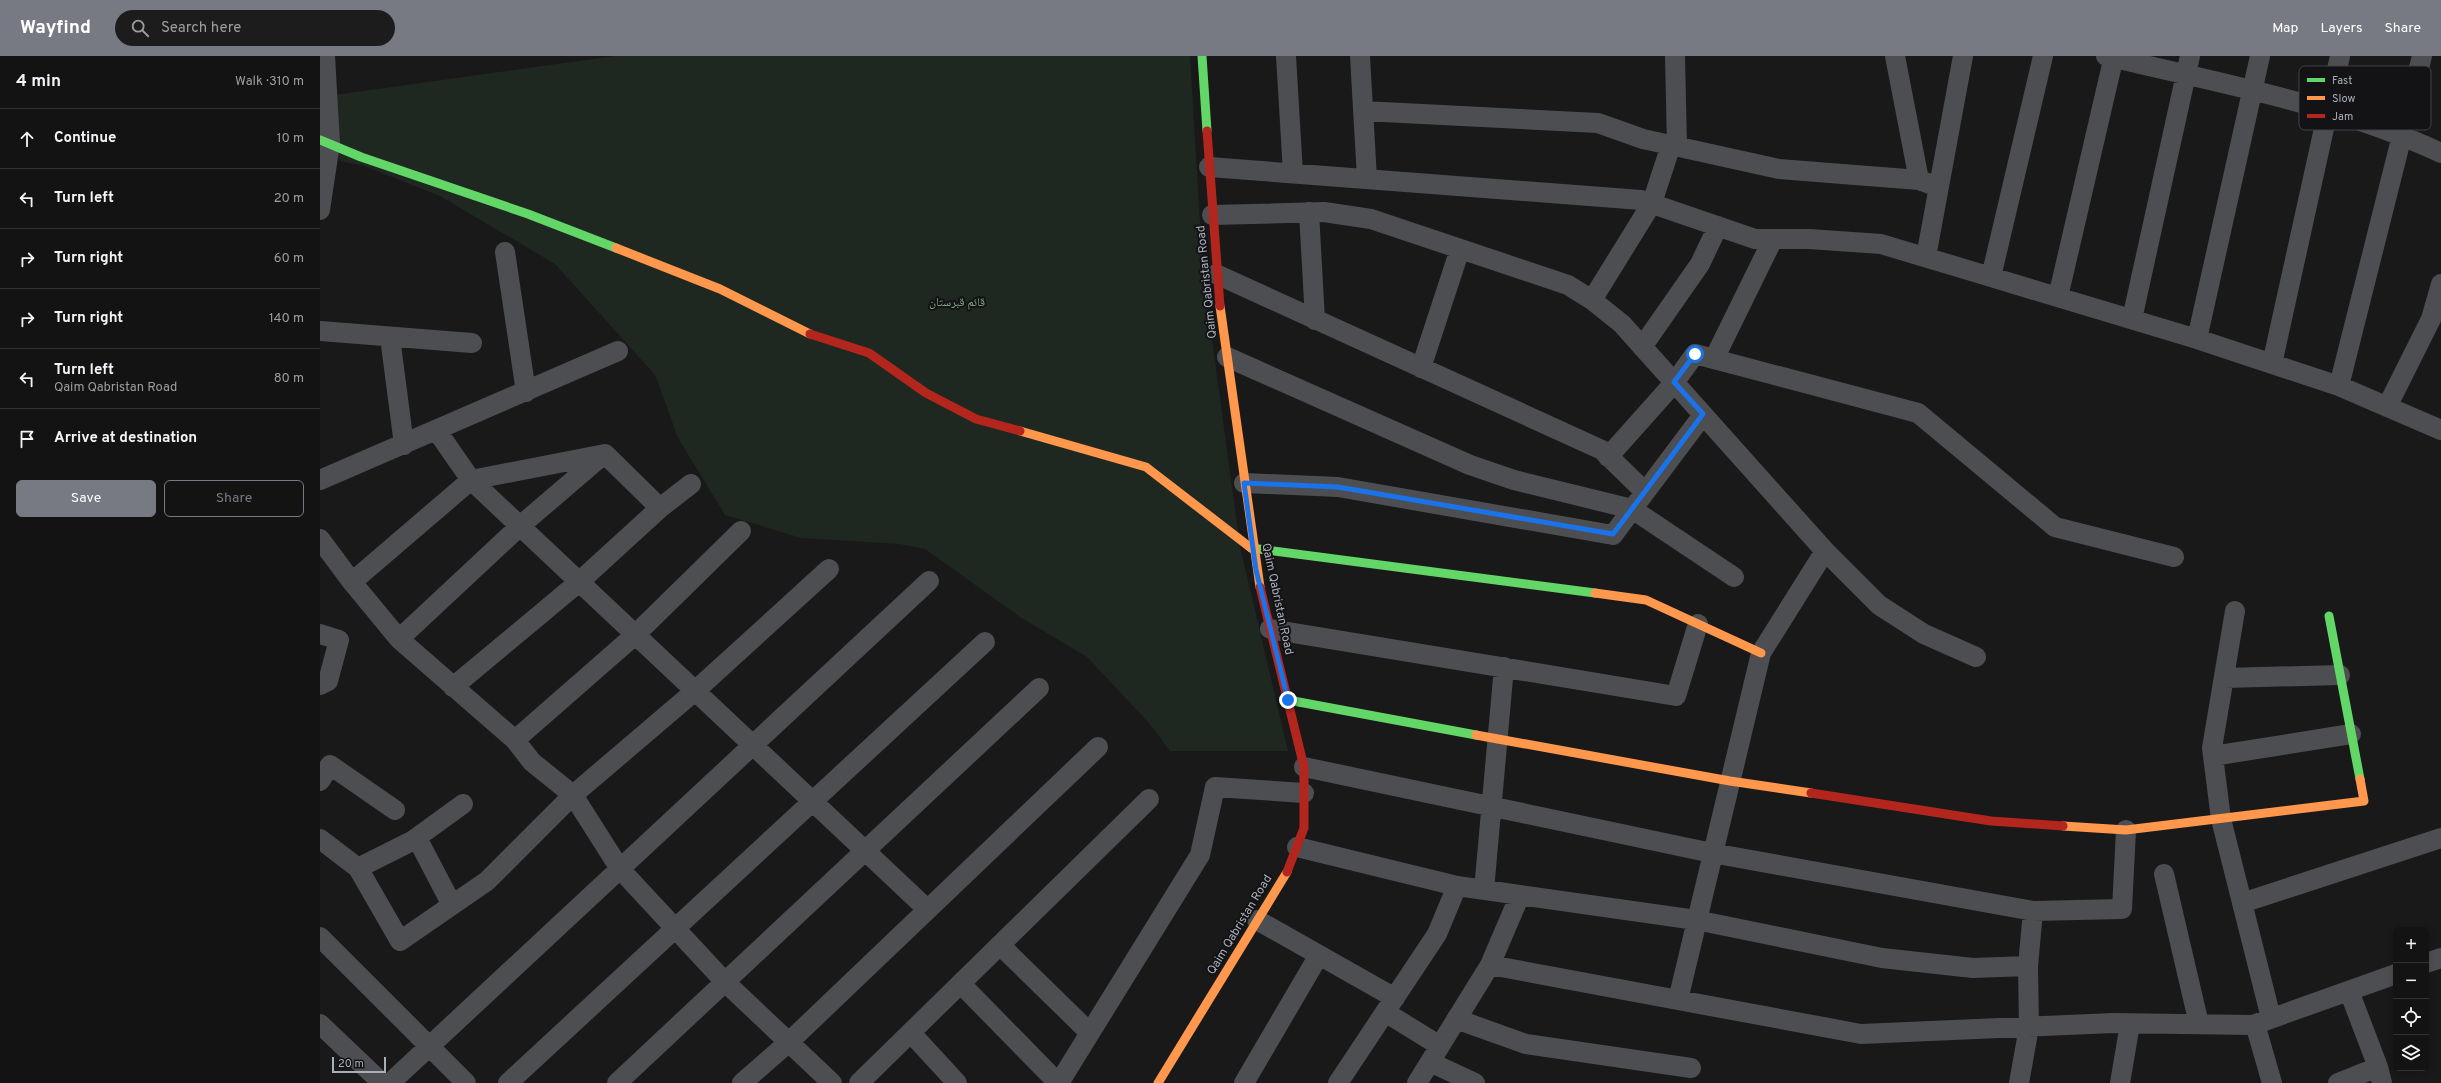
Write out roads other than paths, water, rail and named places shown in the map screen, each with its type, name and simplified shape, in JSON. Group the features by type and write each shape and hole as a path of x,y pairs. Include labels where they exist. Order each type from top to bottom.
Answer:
{"street":[{"path":"320,210 325,141 325,56"},
{"name":"Qaim Qabristan Road","path":"1158,1083 1289,868 1304,828 1304,767 1256,570 1216,274 1202,56"},
{"path":"1286,56 1293,173"},
{"path":"1360,56 1367,179"},
{"path":"1592,300 1652,203 1674,146 1675,56"},
{"path":"1895,56 1919,180"},
{"path":"1926,257 1963,56"},
{"path":"1991,277 2043,56"},
{"path":"2132,320 2190,56"},
{"path":"2197,339 2260,56"},
{"path":"2338,66 2340,56"},
{"path":"2420,66 2422,56"},
{"path":"2058,297 2111,57 2299,103"},
{"path":"1363,111 1598,123 1643,139 1779,168 1919,180 1939,186"},
{"path":"2272,364 2324,130"},
{"path":"2388,130 2403,135 2441,153"},
{"path":"2339,386 2404,130"},
{"path":"325,141 361,157 528,214 720,289 818,338 869,353 926,393 976,419 1146,467 1253,549 1646,600 1761,652"},
{"path":"1209,167 1641,200 1755,239 1859,241 1881,244 2197,339 2339,386 2441,430"},
{"path":"1309,212 1315,320"},
{"path":"1212,215 1324,212 1371,219 1568,285 1592,300 1622,324 1825,551 1879,605 1924,634 1976,657"},
{"path":"1642,347 1700,264 1718,226"},
{"path":"1714,359 1773,239"},
{"path":"1421,368 1460,249"},
{"path":"505,252 526,392"},
{"path":"1216,274 1602,450 1645,492"},
{"path":"2387,407 2431,319 2441,284"},
{"path":"320,331 472,343"},
{"path":"390,337 404,445"},
{"path":"320,480 437,431 618,351"},
{"path":"1608,457 1674,382 1695,354 1918,413 2055,527 2174,557"},
{"path":"1227,357 1470,465 1514,480 1632,509 1734,577"},
{"path":"1244,483 1338,487 1613,534 1703,414"},
{"path":"437,431 471,480 927,909"},
{"path":"352,582 471,480 605,454"},
{"path":"605,454 660,508"},
{"path":"399,639 520,526 605,454"},
{"path":"453,687 579,582 660,508 691,484"},
{"path":"515,740 635,635 741,531"},
{"path":"320,539 352,582 399,639 515,740 532,762 574,795 620,869 725,982 832,1083"},
{"path":"1678,1000 1761,652 1825,551"},
{"path":"320,839 358,868 400,941 487,881 574,795 695,691 829,570"},
{"path":"390,1083 929,581"},
{"path":"2235,611 2212,748 2221,819 2242,903 2263,1021 2272,1083"},
{"path":"1288,700 1730,781 1991,821 2126,830 2364,802 2329,616"},
{"path":"1270,629 1676,696 1698,624"},
{"path":"320,634 339,640 328,681 320,685"},
{"path":"508,1083 985,642"},
{"path":"1484,890 1504,667"},
{"path":"2224,678 2340,675"},
{"path":"617,1083 1039,688"},
{"path":"2213,756 2351,734"},
{"path":"742,1083 789,1042 1098,747"},
{"path":"320,781 330,766 395,810"},
{"path":"1304,767 1712,853 2033,911 2122,909 2126,830"},
{"path":"961,984 1058,1083 1200,855 1215,787 1304,793"},
{"path":"859,1083 1149,799"},
{"path":"358,868 417,838 463,804"},
{"path":"417,838 452,905"},
{"path":"2242,903 2441,838"},
{"path":"1297,847 1457,886 1696,920 1882,958 1973,968 2028,966"},
{"path":"2164,874 2199,1024"},
{"path":"1338,1083 1437,934 1457,886"},
{"path":"1417,1083 1490,965 1520,895"},
{"path":"2019,1083 2030,1027 2028,966 2033,911"},
{"path":"1257,920 1319,955 1390,1005 1435,1054 1475,1083"},
{"path":"320,937 428,1047 466,1083"},
{"path":"1000,945 1090,1033"},
{"path":"1244,1083 1319,955"},
{"path":"2429,962 2441,958"},
{"path":"1490,965 1861,1034 2030,1027 2130,1024 2199,1024 2263,1021 2393,975"},
{"path":"2338,1083 2380,1075 2349,991"},
{"path":"1456,1019 1526,1044 1691,1068"},
{"path":"320,1024 382,1083"},
{"path":"2120,1083 2130,1024"},
{"path":"911,1033 956,1083"}],"park label":[{"name":"قائم قبرستان","path":"957,303"}]}
